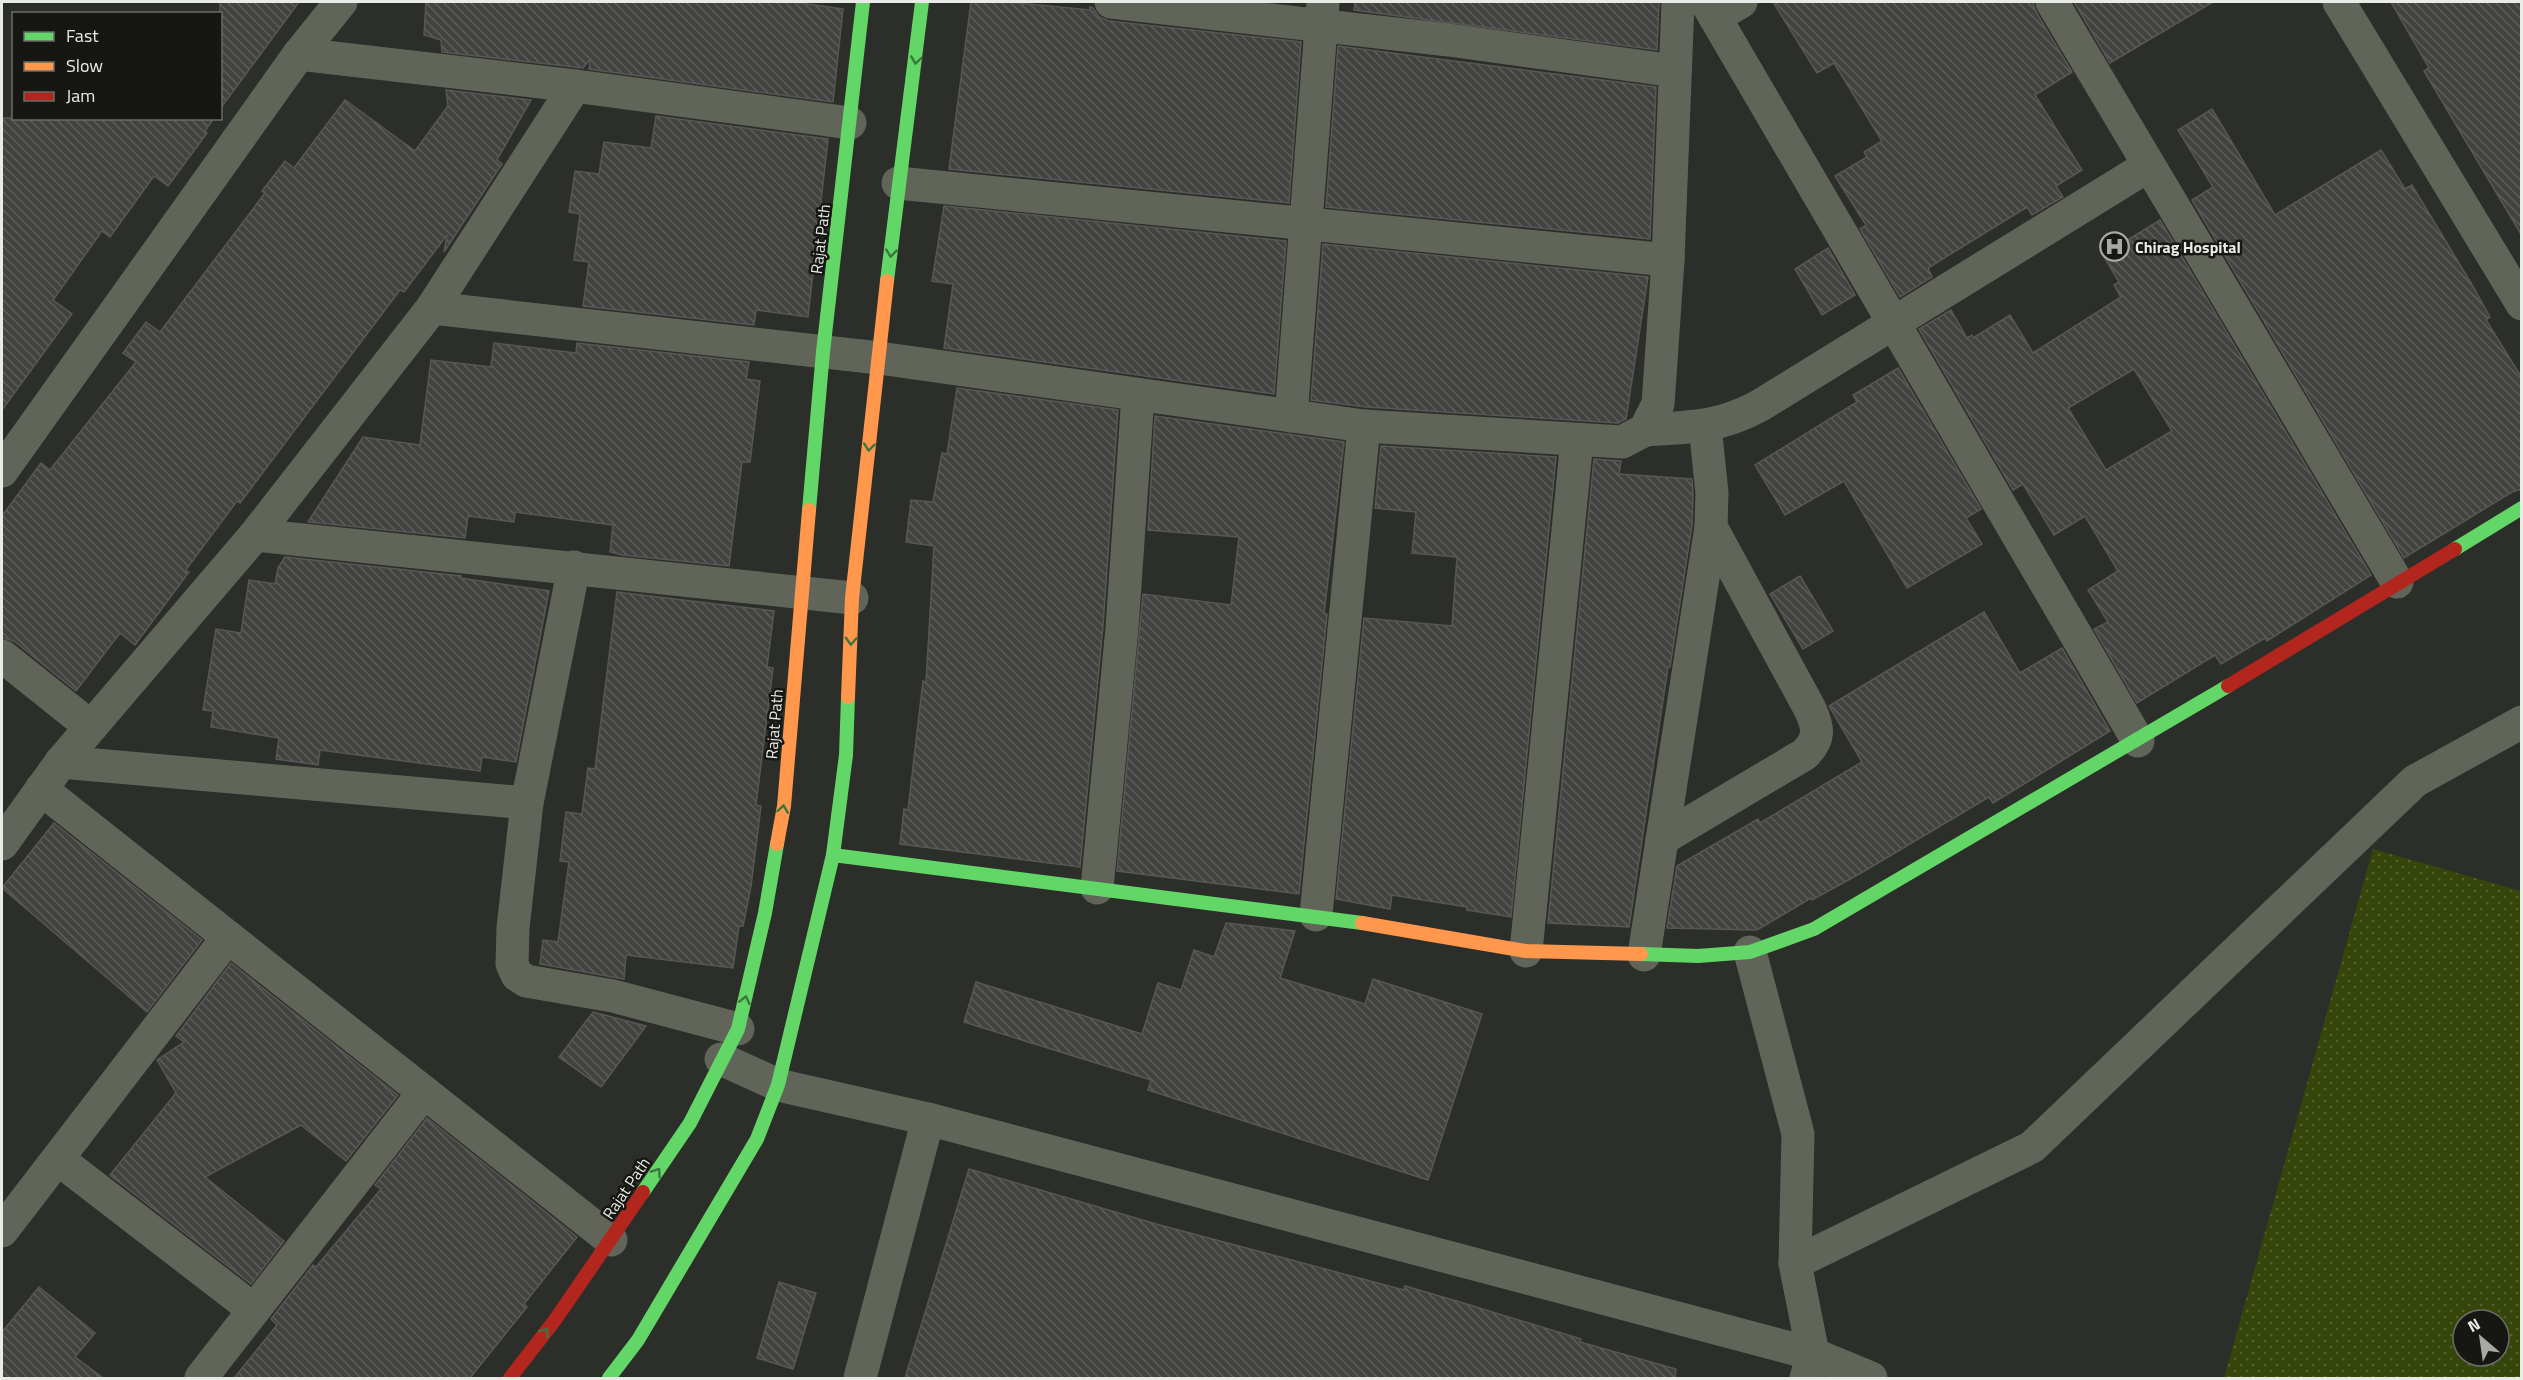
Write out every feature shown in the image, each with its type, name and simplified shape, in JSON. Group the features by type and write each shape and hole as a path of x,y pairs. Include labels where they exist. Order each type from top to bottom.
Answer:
{"street":[{"path":"2,471 299,54 341,2"},
{"name":"Rajat Path","path":"510,1378 555,1320 690,1123 738,1029 765,913 784,806 800,592 823,352 863,2"},
{"path":"609,1378 638,1340 757,1139 778,1085 832,855 846,755 852,598 898,183 922,2"},
{"path":"1111,2 1322,13 1675,70"},
{"path":"1645,430 1658,404 1668,260 1678,2"},
{"path":"2052,2 2397,582"},
{"path":"2340,2 2522,304"},
{"path":"1720,7 1894,323 2138,741"},
{"path":"1291,416 1322,13"},
{"path":"299,54 575,86 850,123"},
{"path":"2,844 61,762 255,536 432,308 575,86"},
{"path":"432,308 879,358 1364,426 1622,442 1645,430 1705,426 1734,420 2148,166"},
{"path":"898,183 1668,260"},
{"path":"1097,888 1122,628 1138,395"},
{"path":"1316,915 1364,426"},
{"path":"1644,955 1711,527 1712,492 1705,426"},
{"path":"1526,951 1576,440"},
{"path":"832,855 1316,915 1526,951 1698,956 1750,952 1814,929 2138,741 2522,508"},
{"path":"1662,839 1804,754 1815,743 1817,725 1810,709 1711,527"},
{"path":"255,536 574,567 852,598"},
{"path":"574,567 527,803 513,928 512,964 517,975 526,981 613,996 738,1029"},
{"path":"2,656 91,727"},
{"path":"1796,1263 2032,1147 2415,781 2522,722"},
{"path":"61,762 527,803"},
{"path":"42,789 611,1240"},
{"path":"2,1231 228,937"},
{"path":"1750,952 1798,1134 1796,1263 1810,1366"},
{"path":"722,1059 778,1085 928,1119 1810,1366 1871,1378"},
{"path":"201,1378 424,1092"},
{"path":"860,1378 928,1119"},
{"path":"58,1159 254,1310"}],"green space":[{"path":"2373,849 2521,891 2521,1378 2224,1378"}],"building":[{"path":"220,2 299,2 222,106 222,12 220,12"},
{"path":"426,2 793,2 843,9 833,102 589,69 590,59 583,68 442,52 441,40 424,35"},
{"path":"971,2 1009,2 1090,10 1090,7 1099,17 1109,21 1301,42 1289,203 949,169"},
{"path":"1355,2 1659,2 1657,50 1354,10"},
{"path":"1773,2 2033,2 2036,12 2072,72 2035,95 2082,170 2056,186 2063,197 2032,215 2027,207 1928,268 1932,277 1900,297 1860,229 1866,225 1835,176 1867,157 1864,152 1882,141 1834,63 1817,73"},
{"path":"2074,2 2213,2 2110,63"},
{"path":"2391,2 2522,2 2522,236 2424,71 2429,68"},
{"path":"1338,46 1656,87 1650,239 1326,207"},
{"path":"446,90 531,100 497,160 502,164 444,252 447,235 404,292 400,290 240,503 237,501 185,571 189,572 135,645 120,633 76,691 14,641 2,638 2,516 41,463 50,470 136,362 123,353 146,322 160,332 265,193 262,191 285,161 294,168 345,100 415,151 448,106"},
{"path":"2212,109 2275,215 2381,150 2405,189 2412,185 2471,283 2490,317 2486,320 2522,378 2522,489 2512,492 2404,558 2192,200 2213,187 2178,130"},
{"path":"656,116 828,139 808,317 756,310 754,325 583,306 589,262 574,260 580,214 569,212 575,171 599,174 604,142 651,148"},
{"path":"2,118 12,118 12,120 213,120 205,131 207,133 168,186 154,176 110,237 102,231 53,300 72,314 2,410"},
{"path":"944,206 1286,241 1274,394 944,348 953,284 932,281"},
{"path":"2160,220 2371,575 2267,641 2265,638 2221,664 2215,655 2137,703 2094,629 2108,622 2088,590 2118,571 2085,516 2054,535 2023,484 2013,490 1919,329 1951,310 1967,338 1972,335 1973,338 2010,315 2033,353 2121,297 2114,285 2119,282 2103,255","holes":["2134,369 2172,431 2106,470 2068,408"]},
{"path":"1323,244 1648,277 1626,419 1618,423 1366,407 1311,400"},
{"path":"1828,248 1855,295 1822,315 1795,269"},
{"path":"494,343 576,353 577,343 749,362 746,379 760,381 750,462 742,462 729,566 610,552 613,525 515,512 514,522 468,516 465,538 308,522 363,437 420,445 431,360 491,367"},
{"path":"1898,368 1981,509 1966,518 1982,544 1907,588 1844,481 1785,515 1755,465 1857,402 1853,395"},
{"path":"957,388 1118,410 1103,626 1080,867 900,844 904,809 908,810 923,681 926,682 934,546 906,542 911,500 933,502 942,453 947,454"},
{"path":"1155,416 1344,442 1324,614 1327,614 1299,894 1117,871 1143,594 1231,605 1239,537 1148,530"},
{"path":"1381,446 1556,457 1511,917 1467,910 1467,907 1392,895 1390,909 1336,899 1364,618 1452,626 1457,557 1412,553 1416,512 1375,508"},
{"path":"1594,459 1621,461 1619,474 1692,479 1692,525 1629,927 1548,923"},
{"path":"285,557 461,576 460,578 549,591 516,762 482,757 480,771 320,750 318,765 276,759 279,738 211,727 213,711 203,710 216,629 241,633 249,580 275,584 278,568"},
{"path":"1800,576 1833,631 1803,649 1770,594"},
{"path":"617,592 774,611 767,667 773,668 756,805 761,806 751,886 743,926 739,926 733,968 626,955 624,979 540,964 543,940 558,942 569,862 560,861 566,812 582,814 588,768 595,769"},
{"path":"1984,612 2020,673 2062,648 2110,731 1993,803 1989,797 1861,873 1812,900 1811,898 1757,930 1667,928 1677,866 1758,819 1760,823 1862,762 1829,706"},
{"path":"54,823 202,940 147,1012 2,888"},
{"path":"1226,923 1295,931 1280,978 1365,1004 1373,979 1482,1014 1428,1180 1148,1090 1151,1080 964,1022 976,982 1142,1034 1158,983 1181,990 1194,950 1214,957"},
{"path":"231,963 398,1095 346,1161 301,1125 205,1177 284,1241 251,1284 110,1175 176,1093 157,1060 184,1042 176,1036"},
{"path":"593,1012 646,1026 601,1087 559,1057"},
{"path":"427,1118 577,1237 524,1304 527,1307 470,1378 234,1378 277,1325 271,1319 313,1265 316,1267 381,1189 375,1185"},
{"path":"969,1169 1156,1224 1404,1290 1405,1286 1460,1302 1581,1339 1580,1342 1676,1369 1675,1378 905,1378"},
{"path":"779,1282 816,1293 793,1369 757,1358"},
{"path":"39,1287 95,1333 75,1357 103,1378 2,1378 2,1332"}],"traffic: fast":[{"path":"809,510 823,352 863,2"},
{"path":"887,281 922,2"},
{"path":"2455,549 2522,508"},
{"path":"1641,954 1698,956 1750,952 1814,929 2228,686"},
{"path":"609,1378 638,1340 757,1139 778,1085 833,855 846,755 848,697"},
{"path":"643,1192 690,1123 738,1029 765,913 777,844"},
{"path":"833,855 1362,923"}],"traffic: slow":[{"path":"848,697 852,598 887,281"},
{"path":"777,844 784,806 809,510"},
{"path":"1362,923 1526,951 1641,954"}],"traffic: jam":[{"path":"2228,686 2455,549"},
{"path":"510,1378 555,1320 643,1192"}],"place":[{"name":"Chirag Hospital","path":"2114,247"}]}
